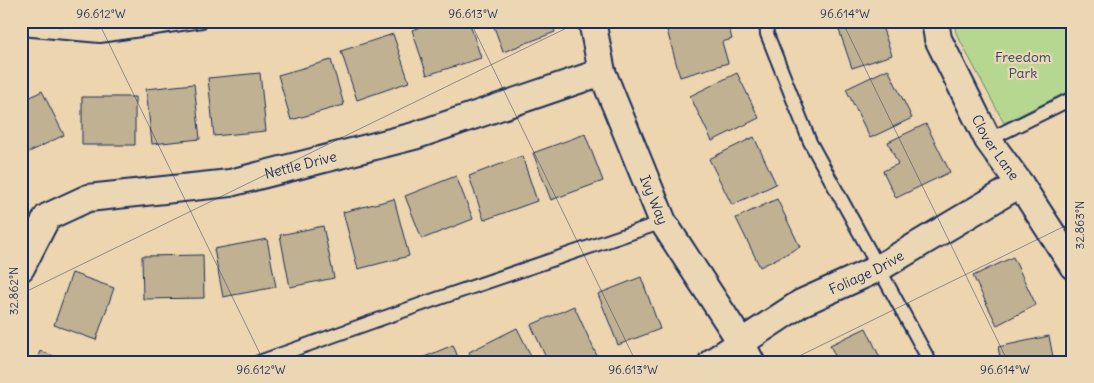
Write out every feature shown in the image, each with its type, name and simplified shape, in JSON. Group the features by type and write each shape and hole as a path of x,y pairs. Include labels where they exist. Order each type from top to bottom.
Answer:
{"street":[{"name":"Ivy Way","path":"592,21 602,72 663,222 746,352"},
{"name":"Clover Lane","path":"935,21 938,39 988,140 1020,184 1073,266"},
{"name":"Nettle Drive","path":"21,268 47,217 88,198 230,183 414,136 602,72"},
{"name":"Foliage Drive","path":"712,362 746,352 801,303 879,268 1020,184"}],"lane":[{"path":"21,29 100,36 202,21"},
{"path":"766,21 767,34 810,142 930,362"},
{"path":"988,140 1073,98"},
{"path":"259,362 663,222"}],"green space":[{"name":"Freedom Park","path":"954,21 1073,21 1073,89 1004,123 956,33"}],"building":[{"path":"439,21 469,21 481,58 427,75 412,30"},
{"path":"492,21 551,21 555,32 503,52"},
{"path":"672,21 727,21 732,39 722,42 728,63 680,77 665,23"},
{"path":"836,21 880,21 892,55 852,68"},
{"path":"393,34 409,82 357,100 341,51"},
{"path":"331,60 344,105 291,120 278,75"},
{"path":"888,69 912,118 870,138 846,89"},
{"path":"260,73 266,131 214,136 208,78"},
{"path":"737,73 759,118 712,141 690,96"},
{"path":"194,84 200,139 152,144 146,89"},
{"path":"42,91 64,135 21,156 21,102"},
{"path":"82,97 135,97 135,145 82,145"},
{"path":"926,124 950,172 896,198 883,171 898,164 888,142"},
{"path":"585,134 603,181 551,200 533,153"},
{"path":"754,137 776,184 732,205 709,159"},
{"path":"522,156 537,201 484,220 469,176"},
{"path":"456,176 473,219 422,239 405,196"},
{"path":"394,199 409,256 358,269 343,212"},
{"path":"777,199 800,247 760,267 736,218"},
{"path":"323,226 334,278 290,287 280,235"},
{"path":"267,239 276,287 223,297 214,249"},
{"path":"203,255 204,298 143,299 142,256"},
{"path":"1013,257 1036,305 997,325 973,276"},
{"path":"72,273 114,288 96,340 54,325"},
{"path":"641,277 660,329 618,345 598,294"},
{"path":"574,306 597,356 584,362 548,362 531,325"},
{"path":"517,328 534,362 474,362 469,352"},
{"path":"866,328 882,362 838,362 830,345"},
{"path":"1049,336 1054,362 1001,362 998,347"},
{"path":"453,345 460,362 424,362 422,358"},
{"path":"40,351 70,362 36,362"}]}
